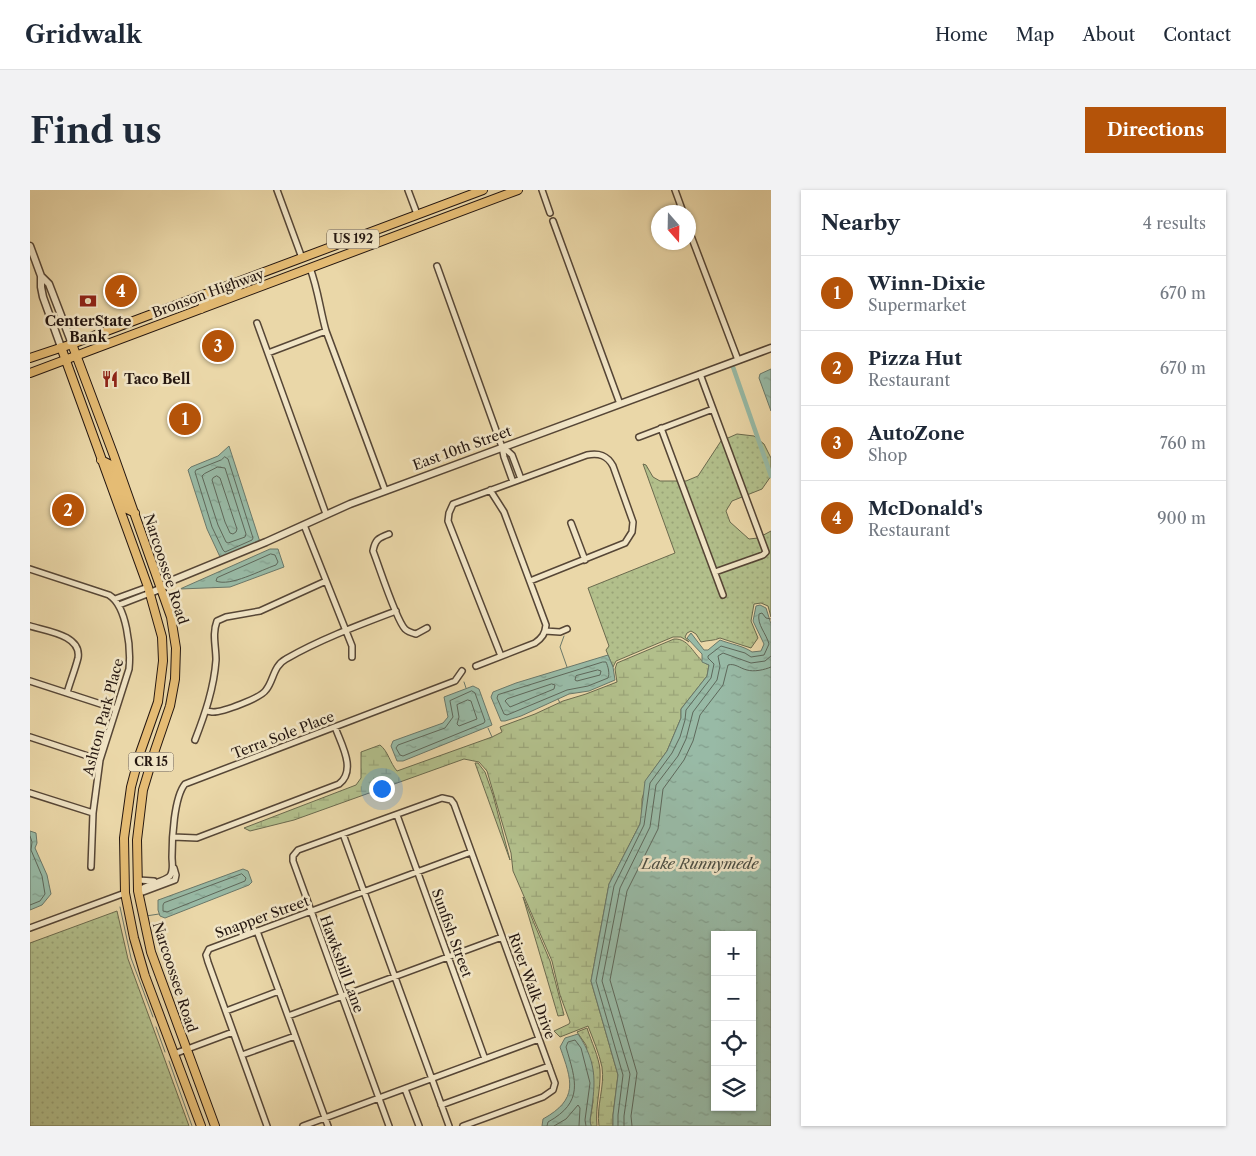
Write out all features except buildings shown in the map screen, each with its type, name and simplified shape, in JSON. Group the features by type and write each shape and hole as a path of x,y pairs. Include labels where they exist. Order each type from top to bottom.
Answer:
{"main road":[{"name":"US 192","path":"30,358 72,344 482,190"},
{"name":"US 192","path":"310,268 518,190"},
{"path":"330,260 333,255 410,226 417,214"},
{"path":"310,268 317,258 386,231 390,225"},
{"name":"Bronson Highway","path":"30,373 310,268"},
{"path":"201,309 206,300 226,294 262,273"},
{"name":"Narcoossee Road","path":"72,344 134,513 163,585 172,617 175,679 170,706 143,790 137,840 138,891 151,952 215,1126"},
{"name":"Narcoossee Road","path":"61,347 149,590 162,637 162,684 155,714 140,753 131,787 124,838 126,893 129,917 139,955 201,1126"},
{"path":"101,460 109,464 125,508 134,513"},
{"path":"126,893 138,891"}],"street":[{"path":"277,190 302,258"},
{"path":"408,190 417,214"},
{"path":"542,190 550,213"},
{"path":"674,190 680,205"},
{"path":"553,221 620,404"},
{"path":"30,246 42,276 50,284 72,344"},
{"path":"696,249 738,360"},
{"path":"437,266 513,482"},
{"path":"310,268 317,285 321,315 326,331 385,490"},
{"path":"42,276 41,287 43,297 61,347"},
{"path":"257,324 326,514"},
{"path":"268,352 326,331"},
{"name":"East 10th Street","path":"149,590 385,490 771,348"},
{"path":"700,374 766,552 764,555 715,572"},
{"path":"639,437 713,409"},
{"path":"661,428 723,595"},
{"path":"502,447 512,455 521,479"},
{"path":"501,656 448,521 449,513 454,504 490,490 587,455 603,455 609,459 613,466 633,522 632,532 625,543 530,581"},
{"path":"476,666 535,643 542,638 545,631 545,620 504,512 490,490"},
{"path":"571,523 585,560"},
{"path":"304,525 352,646 352,657"},
{"path":"389,534 378,538 374,542 373,551 396,611 402,625 411,633 416,634 427,628"},
{"path":"30,571 109,595 115,599 149,590"},
{"path":"196,740 206,711 216,659 214,628 217,621 226,617 260,611 326,581"},
{"path":"119,605 149,590"},
{"name":"Ashton Park Place","path":"91,867 92,813 100,760 128,675 130,656 128,633 119,605 115,599"},
{"path":"206,711 213,713 221,711 260,696 266,690 276,668 284,660 346,630 396,611"},
{"path":"30,626 66,638 74,643 78,652 78,658 66,693"},
{"path":"545,631 560,632 567,629"},
{"name":"Terra Sole Place","path":"138,891 143,892 174,880 176,875 172,865 173,837 179,795 185,784 455,681 462,671"},
{"path":"30,681 116,709"},
{"path":"173,837 197,838 338,784 346,776 348,766 335,727"},
{"path":"30,737 100,760"},
{"path":"30,793 92,813"},
{"name":"Hawksbill Lane","path":"388,1126 310,911 293,856 298,850 442,798 451,800"},
{"name":"River Walk Drive","path":"451,800 555,1083 553,1090 543,1097 463,1126"},
{"name":"Sunfish Street","path":"397,815 485,1059"},
{"path":"344,834 449,1126"},
{"name":"Snapper Street","path":"268,1126 208,962 207,952 212,947 471,852"},
{"path":"138,891 170,876 172,865"},
{"path":"138,880 157,881"},
{"path":"30,928 126,893"},
{"path":"257,930 328,1126"},
{"path":"288,1016 502,937"},
{"path":"226,1011 279,991"},
{"path":"174,1054 234,1032"},
{"path":"242,1055 295,1036"},
{"path":"303,1126 539,1039"},
{"path":"442,1105 549,1066"},
{"path":"406,1088 419,1126"}],"green space":[{"path":"737,434 754,436 764,444 771,458 771,476 762,489 732,501 726,511 730,522 749,539 758,538 771,531 771,617 768,606 761,603 754,604 751,621 758,638 751,648 720,638 701,642 696,634 691,631 685,637 689,642 681,637 673,637 616,661 613,667 606,650 609,646 588,588 675,553 643,464 646,465 653,477 660,481 686,481 698,476 721,441"},
{"path":"674,639 685,642 709,665 707,676 681,709 681,718 667,751 649,776 642,799 640,824 609,884 591,981 618,1075 613,1126 599,1126 598,1119 603,1074 598,1051 588,1026 560,1037 554,1031 570,1022 560,995 552,961 513,871 511,853 487,771 479,762 464,759 294,820 250,831 244,828 356,785 361,778 361,752 380,745 397,771 492,737 502,732 500,727 563,701 617,682 615,669 617,663"},
{"path":"475,763 478,763 485,772 510,860"},
{"path":"523,897 550,961 564,1015 558,1016"},
{"path":"117,911 128,959 189,1126 30,1126 30,943"},
{"path":"587,1028 597,1054 600,1070 597,1126 591,1126 590,1121 593,1101 586,1045 577,1032"}],"water":[{"path":"771,369 771,411 759,378 760,374"},
{"path":"229,446 260,542 221,559 207,529 188,470 218,456"},
{"path":"270,549 278,549 284,567 230,587 180,589"},
{"name":"Lake Runnymede","path":"760,605 766,608 771,624 771,1126 613,1126 618,1075 591,981 609,884 640,824 645,781 667,751 681,718 681,709 707,676 709,665 702,662 702,654 687,638 691,633 704,650 708,650 720,640 752,652 761,651 764,644 753,621 756,606"},
{"path":"608,655 613,667 615,680 589,691 569,694 521,716 501,721 491,697 493,692 516,683"},
{"path":"473,686 479,689 492,725 403,761 397,761 391,746 393,741 443,723 448,717 444,697"},
{"path":"30,831 36,833 37,843 35,848 47,875 51,894 42,905 30,910"},
{"path":"243,869 248,871 252,882 249,885 165,918 160,916 158,900"},
{"path":"578,1034 585,1045 594,1076 591,1126 542,1126 543,1119 555,1112 563,1104 567,1096 570,1088 569,1079 560,1047 565,1038"}],"waterway":[{"path":"733,367 771,476"},
{"path":"564,636 560,647 567,667"},
{"path":"464,682 466,688"},
{"path":"558,699 560,703"},
{"path":"488,728 492,737"},
{"path":"120,907 131,958 153,1017"},
{"path":"146,916 159,914"},
{"path":"156,1027 165,1052"},
{"path":"169,1061 192,1126"}],"place":[{"name":"McDonald's","path":"121,291"},
{"name":"CenterState Bank","path":"88,301"},
{"name":"AutoZone","path":"218,346"},
{"name":"Taco Bell","path":"110,379"},
{"name":"Winn-Dixie","path":"185,419"},
{"name":"Pizza Hut","path":"68,510"}]}
